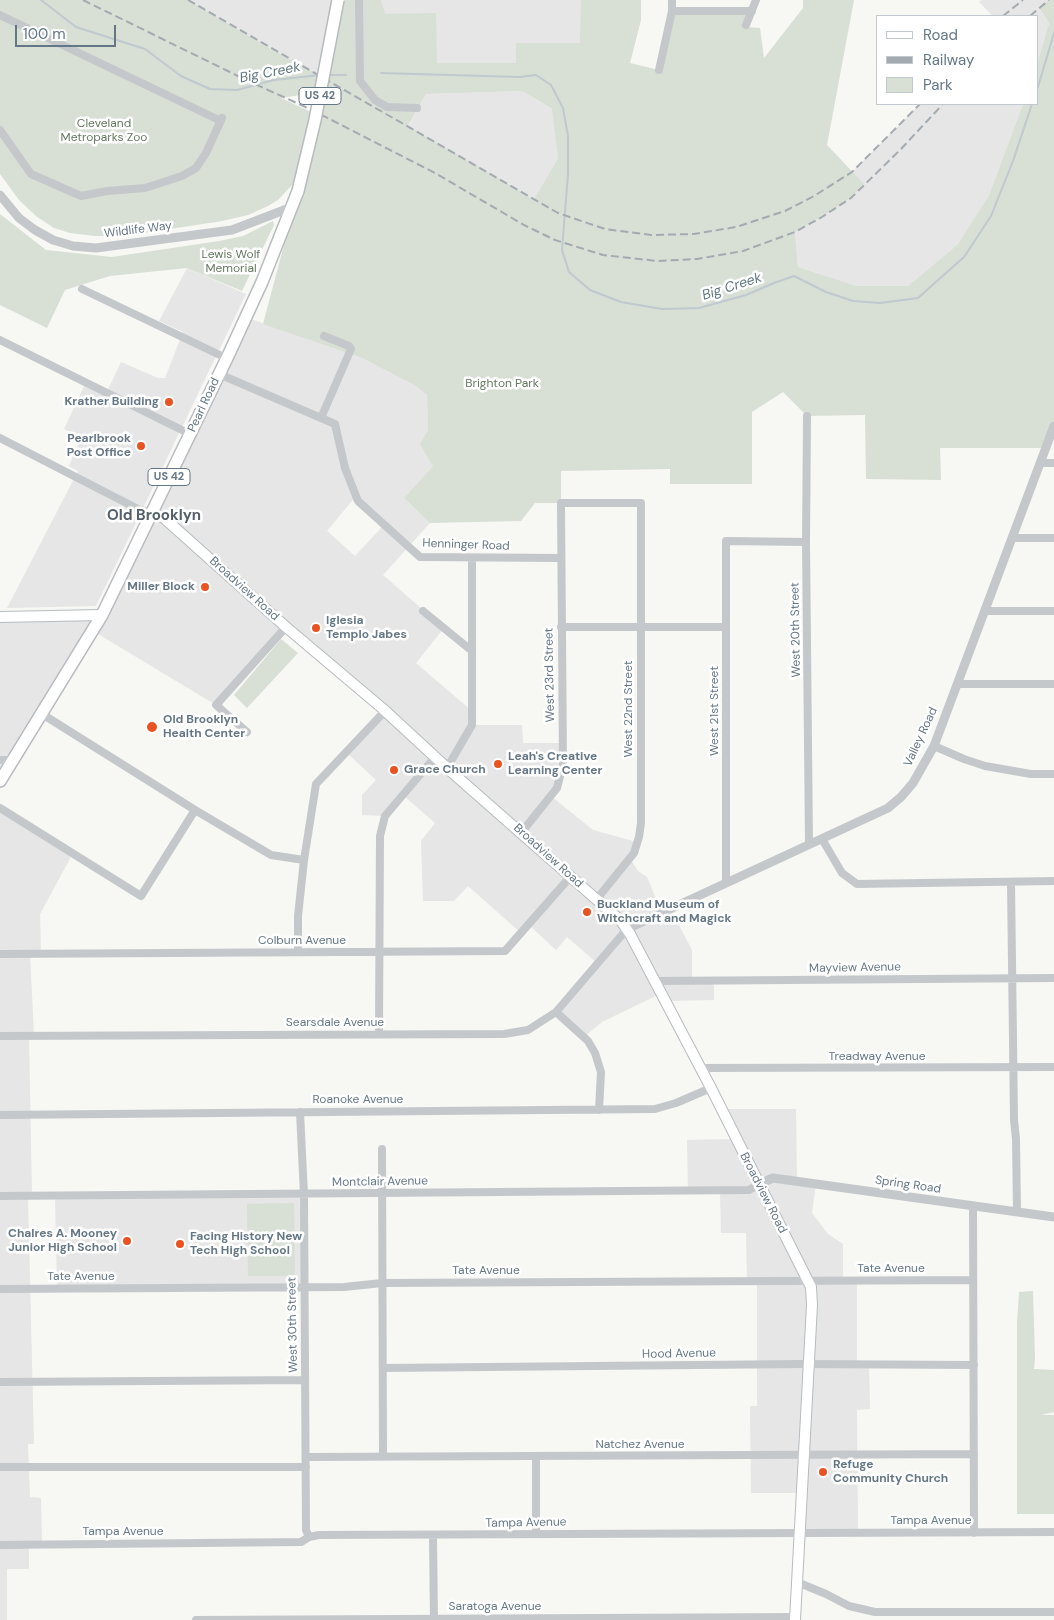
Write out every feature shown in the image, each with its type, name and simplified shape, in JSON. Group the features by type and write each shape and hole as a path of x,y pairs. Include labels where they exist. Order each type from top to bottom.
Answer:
{"main road":[{"name":"Pearl Road","path":"0,781 102,615 262,282 298,191 315,120 338,0"},
{"name":"Broadview Road","path":"152,513 164,518 286,627 385,711 446,768 571,876 627,929 701,1068 808,1281 812,1293 795,1618"},
{"path":"0,616 102,615"}],"street":[{"path":"359,0 360,81 375,100 387,107 416,108"},
{"path":"659,70 672,11 672,0"},
{"path":"746,25 756,0"},
{"path":"672,11 752,11"},
{"path":"0,15 222,119 206,153 196,168 182,176 145,188 107,191 81,196 31,174 0,130"},
{"name":"Wildlife Way","path":"0,195 19,218 35,230 54,240 73,246 96,248 232,230 292,207"},
{"path":"82,289 226,358"},
{"path":"321,418 352,349 324,336"},
{"path":"0,340 190,434"},
{"name":"Henninger Road","path":"219,374 335,424 345,468 358,502 420,557 561,558"},
{"name":"West 20th Street","path":"807,416 806,542 809,844"},
{"name":"Valley Road","path":"627,929 888,808 913,783 934,746 1054,426"},
{"name":"Broadview Road","path":"0,438 138,509 152,513"},
{"path":"1040,463 1054,463"},
{"name":"West 22nd Street","path":"561,503 641,503 639,837 634,853 596,900"},
{"name":"West 23rd Street","path":"521,833 557,788 563,764 561,503"},
{"path":"1013,538 1054,538"},
{"name":"West 21st Street","path":"726,882 726,541 806,542"},
{"path":"446,768 472,725 472,558"},
{"path":"423,611 472,651"},
{"path":"986,611 1054,611"},
{"path":"246,732 216,706 286,627"},
{"path":"561,627 726,627"},
{"path":"958,684 1054,684"},
{"path":"298,952 298,916 304,860 316,784 385,711"},
{"path":"42,714 195,810 271,855 304,860"},
{"path":"934,746 964,759 992,768 1031,774 1054,774"},
{"path":"379,1034 380,836 385,816 435,757"},
{"path":"0,760 13,760"},
{"path":"0,808 141,896 195,810"},
{"path":"822,839 842,873 856,884 1054,881"},
{"name":"Colburn Avenue","path":"0,954 505,951 571,876"},
{"path":"1011,882 1017,1212"},
{"name":"Searsdale Avenue","path":"0,1036 504,1034 528,1030 556,1012 627,929"},
{"name":"Mayview Avenue","path":"656,981 1054,978"},
{"path":"556,1012 588,1041 596,1054 601,1072 599,1110"},
{"name":"Treadway Avenue","path":"701,1068 1054,1067"},
{"name":"Roanoke Avenue","path":"0,1115 655,1109 676,1103 711,1088"},
{"name":"West 30th Street","path":"300,1112 304,1194 306,1530 309,1537"},
{"path":"382,1149 383,1456"},
{"name":"Spring Road","path":"759,1184 773,1178 1054,1218"},
{"name":"Montclair Avenue","path":"0,1196 749,1190 759,1184"},
{"path":"973,1206 974,1533"},
{"name":"Tate Avenue","path":"0,1289 344,1287 382,1283 973,1280"},
{"name":"Hood Avenue","path":"383,1368 809,1364 974,1365"},
{"path":"0,1382 305,1380"},
{"name":"Natchez Avenue","path":"306,1457 974,1454"},
{"path":"536,1456 536,1534"},
{"path":"0,1467 306,1467"},
{"name":"Tampa Avenue","path":"0,1544 301,1542 309,1537 319,1535 1054,1532"},
{"path":"433,1535 434,1619"},
{"path":"797,1582 849,1606 875,1612 1054,1612"},
{"name":"Saratoga Avenue","path":"196,1620 795,1618"}],"shaded area":[{"path":"188,0 338,0 323,75 304,68"},
{"path":"381,0 581,0 581,43 517,43 516,63 436,63 384,14"},
{"path":"982,0 1049,0 1039,8 1049,23 1039,58 1039,15 992,15 979,2"},
{"path":"522,91 553,110 558,158 534,199 408,127 426,94"},
{"path":"919,105 1023,105 989,195 958,244 908,286 857,286 798,267 795,232 851,198 864,185 852,172"},
{"path":"187,268 246,294 96,606 7,608 78,471 69,466 81,437 64,429 84,386 105,396 121,362 158,378 165,378 183,332 159,321"},
{"path":"245,317 362,358 414,385 427,395 428,431 433,466 404,498 430,523 383,575 444,628 416,663 472,711 472,725 522,725 523,743 563,743 563,765 551,796 593,830 637,842 630,858 638,871 647,877 661,911 670,908 692,950 692,980 714,980 714,1000 667,1001 662,993 602,1022 584,1037 556,1012 597,963 567,937 556,950 529,925 521,933 468,886 454,901 423,901 421,841 435,823 403,795 385,816 362,815 362,795 376,780 347,753 385,711 286,627 216,705 93,631 0,781 0,617 102,614","holes":["356,496 384,525 355,556 327,531"]},
{"path":"0,808 73,853 40,914 41,954 30,954 34,1035 29,1036 32,1196 28,1197 34,1444 28,1444 30,1497 41,1498 42,1544 29,1545 29,1569 7,1569 7,1620 0,1620"},
{"path":"722,1109 796,1109 797,1182 816,1184 812,1213 828,1234 843,1244 843,1281 857,1281 857,1364 869,1364 870,1409 857,1410 858,1533 800,1533 803,1493 751,1493 750,1406 757,1406 757,1281 747,1281 746,1233 721,1233 720,1190 688,1190 687,1140 736,1139"},
{"name":"Facing History New Tech High School","path":"304,1195 304,1287 57,1289 55,1196"}],"green space":[{"path":"0,0 188,0 304,68 323,75 338,0 381,0 385,14 436,13 437,63 516,63 516,43 580,43 581,0 641,0 641,20 630,63 659,70 672,11 752,11 745,27 760,28 764,58 803,8 803,0 854,0 827,145 864,184 851,198 795,232 798,267 857,286 908,286 958,244 989,195 1023,105 1039,105 1039,58 1049,23 1039,8 1049,0 1054,0 1054,426 1046,448 940,448 941,480 866,479 865,415 807,416 783,392 752,412 752,484 670,484 670,469 561,471 561,503 535,503 521,521 430,523 404,498 433,466 420,444 428,431 427,395 414,385 362,358 263,324 302,177 320,92 281,98 313,113 300,168 292,185 278,200 248,215 222,221 124,236 95,236 70,233 54,228 36,216 19,200 0,174","holes":["522,91 552,109 558,158 534,199 408,126 426,94"]},
{"name":"Lewis Wolf Memorial","path":"0,214 46,250 112,257 219,241 243,236 273,221 274,225 242,291 187,268 110,276 65,290 47,328 0,305"},
{"path":"281,639 298,653 247,708 234,695"},
{"path":"294,1203 295,1276 248,1276 247,1204"},
{"path":"1033,1291 1034,1369 1054,1370 1054,1412 1041,1415 1054,1415 1054,1514 1017,1514 1017,1323 1019,1292"}],"waterway":[{"name":"Big Creek","path":"41,0 76,27 145,49 181,76 210,89 237,90 274,80 320,75"},
{"name":"Big Creek","path":"1039,84 1054,33"},
{"name":"Big Creek","path":"381,73 519,77 536,75 551,85 563,108 568,136 568,174 562,250 569,272 590,290 621,302 662,309 699,308 746,295 794,276 826,292 853,301 880,303 918,298 964,257 991,216 1013,161 1032,105"},
{"name":"Big Creek","path":"328,75 346,75"}],"railway":[{"path":"83,0 312,110 435,173 524,225 555,240 603,255 657,261 697,259 743,251 795,232 851,198 942,105"},
{"path":"188,0 558,213 605,229 651,235 694,234 736,227 785,211 814,196 852,172 919,105"},
{"path":"1004,15 1023,0"},
{"path":"1031,15 1049,0"}],"place":[{"name":"Krather Building","path":"169,402"},
{"name":"Pearlbrook Post Office","path":"141,446"},
{"name":"Miller Block","path":"205,587"},
{"name":"Iglesia Templo Jabes","path":"316,628"},
{"name":"Old Brooklyn Health Center","path":"152,727"},
{"name":"Leah's Creative Learning Center","path":"498,764"},
{"name":"Grace Church","path":"394,770"},
{"name":"Buckland Museum of Witchcraft and Magick","path":"587,912"},
{"name":"Chalres A. Mooney Junior High School","path":"127,1241"},
{"name":"Facing History New Tech High School","path":"180,1244"},
{"name":"Refuge Community Church","path":"823,1472"}],"district":[{"name":"Old Brooklyn","path":"154,516"}],"park label":[{"name":"Cleveland Metroparks Zoo","path":"104,131"},
{"name":"Brighton Park","path":"502,384"}]}
